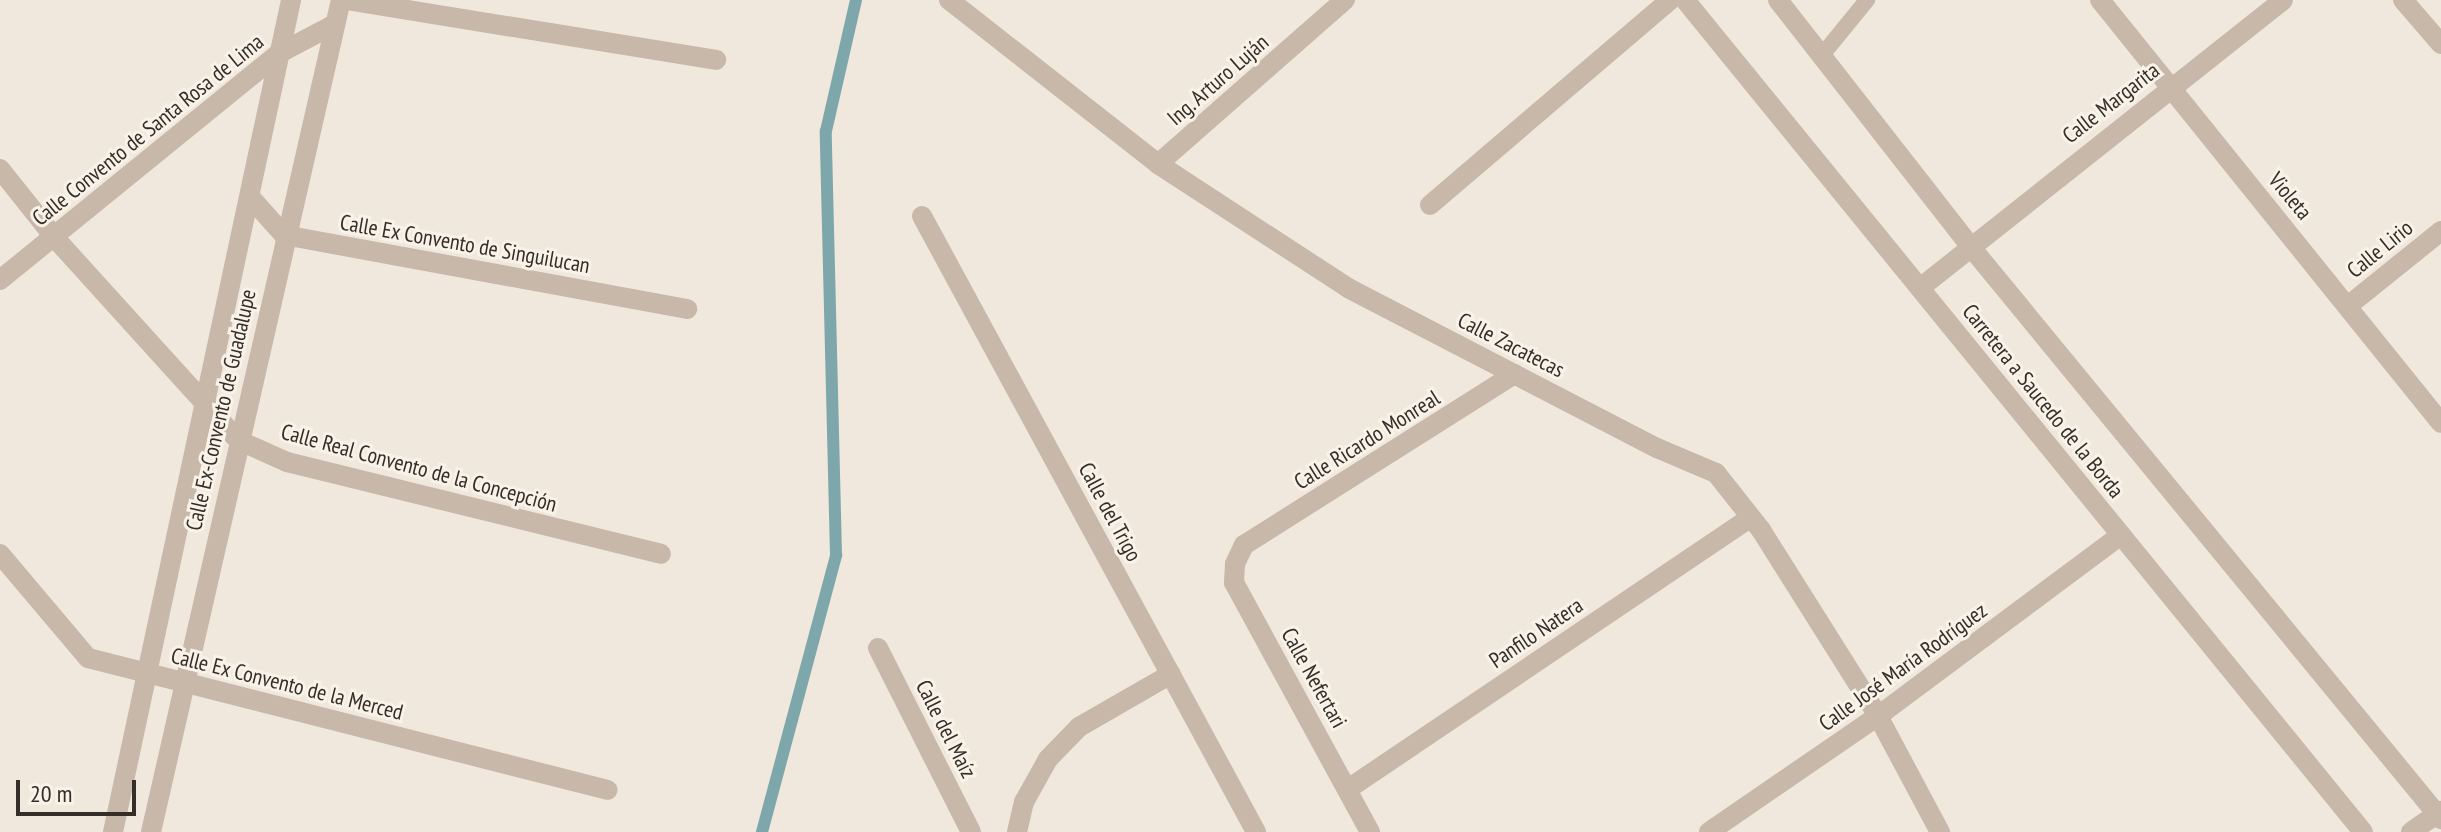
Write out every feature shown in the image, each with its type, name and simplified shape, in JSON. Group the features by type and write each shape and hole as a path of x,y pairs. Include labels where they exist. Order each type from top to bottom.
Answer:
{"street":[{"name":"Calle Ex-Convento de Guadalupe","path":"113,832 208,406 291,0"},
{"name":"Calle Ex-Convento de Guadalupe","path":"151,832 331,26 343,0"},
{"path":"343,0 716,60"},
{"name":"Calle Zacatecas","path":"949,0 1158,164 1348,288 1716,473 1751,517 1878,716 1940,832"},
{"name":"Ing. Arturo Luján","path":"1158,164 1345,0"},
{"path":"1430,205 1670,0"},
{"name":"Carretera a Saucedo de la Borda","path":"1685,0 2363,832"},
{"name":"Carretera a Saucedo de la Borda","path":"1778,0 1970,246 2440,814"},
{"name":"Violeta","path":"2100,0 2349,305 2441,423"},
{"name":"Calle Margarita","path":"1920,288 2169,87 2283,0"},
{"path":"2403,0 2441,44"},
{"name":"Calle Convento de Santa Rosa de Lima","path":"0,280 278,54 331,26"},
{"name":"Calle Real Convento de la Concepción","path":"0,169 54,237 238,440 287,462 661,554"},
{"path":"251,198 284,235"},
{"name":"Calle del Trigo","path":"922,216 1256,832"},
{"name":"Calle Lirio","path":"2349,305 2441,231"},
{"name":"Calle Ex Convento de Singuilucan","path":"284,235 687,309"},
{"name":"Calle Ricardo Monreal","path":"1244,545 1515,374"},
{"name":"Panfilo Natera","path":"1348,789 1751,517"},
{"name":"Calle José María Rodríguez","path":"1709,832 1878,716 2121,535"},
{"name":"Calle Nefertari","path":"1244,545 1235,564 1234,583 1370,832"},
{"name":"Calle Ex Convento de la Merced","path":"0,554 88,658 608,790"},
{"name":"Calle del Maíz","path":"878,648 971,832"},
{"path":"1017,832 1024,802 1048,759 1079,727 1171,674"},
{"path":"2411,832 2440,814"}],"lane":[{"path":"1823,54 1867,0"}],"waterway":[{"path":"762,832 836,555 826,131 856,0"}]}
